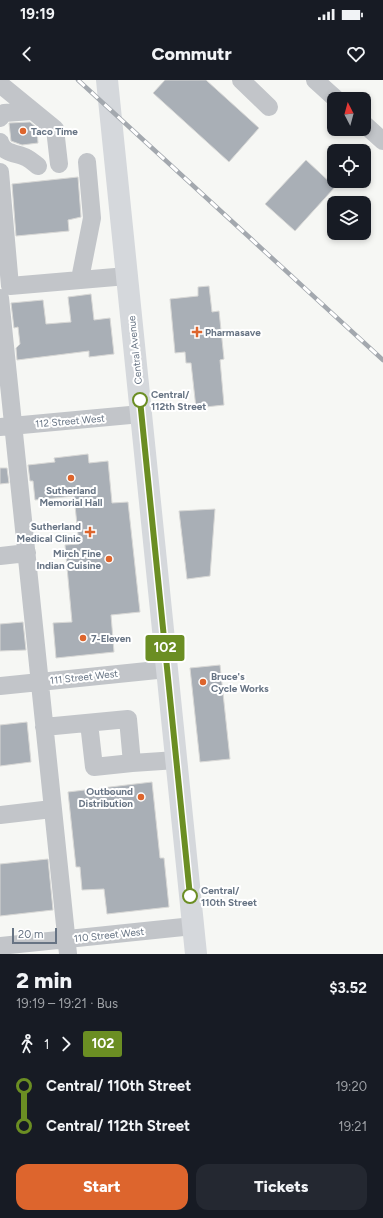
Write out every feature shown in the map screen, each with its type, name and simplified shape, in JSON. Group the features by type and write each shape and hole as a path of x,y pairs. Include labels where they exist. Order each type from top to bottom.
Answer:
{"main road":[{"name":"Central Avenue","path":"107,80 196,954"}],"street":[{"path":"241,80 269,107"},
{"path":"315,80 328,92"},
{"path":"0,84 55,129 59,164"},
{"path":"0,118 4,113 32,111"},
{"path":"371,130 383,141"},
{"path":"0,142 1,146 10,153 27,157 38,166 0,169"},
{"path":"80,279 92,218 87,162"},
{"path":"0,172 10,286 127,276"},
{"path":"0,298 7,426 27,553 52,809 68,947"},
{"name":"112 Street West","path":"7,426 141,414"},
{"path":"0,556 27,553"},
{"name":"111 Street West","path":"0,686 167,670"},
{"path":"44,727 128,719 132,763"},
{"path":"89,723 94,767 176,760"},
{"path":"0,815 52,809"},
{"name":"110 Street West","path":"0,946 68,947 193,926"}],"building":[{"path":"165,80 206,80 259,128 229,162 153,93"},
{"name":"Taco Time","path":"30,122 37,128 38,143 22,145 11,141 9,123"},
{"path":"306,160 327,180 327,188 334,188 295,231 265,204"},
{"path":"78,177 81,217 68,220 69,231 16,236 12,184"},
{"name":"Pharmasave","path":"209,286 212,312 219,311 224,359 220,360 224,405 196,408 191,363 186,363 185,352 175,353 170,299 198,296 198,287"},
{"path":"91,294 94,320 110,318 114,354 89,357 89,351 17,360 16,348 20,344 18,327 14,328 11,303 43,300 46,324 71,322 68,297"},
{"path":"88,454 89,463 108,461 112,503 128,502 140,612 111,615 114,652 56,658 53,623 72,622 65,545 79,544 74,496 35,500 33,481 30,481 28,465 55,462 54,458"},
{"path":"0,468 7,468 9,483 0,484"},
{"path":"215,509 210,576 187,579 179,511"},
{"path":"23,622 26,650 0,651 0,624"},
{"path":"220,665 230,759 200,762 190,668"},
{"path":"27,722 31,762 0,766 0,725"},
{"path":"152,782 160,858 164,858 169,907 107,914 104,889 82,890 80,867 76,867 68,792"},
{"path":"48,859 53,910 0,916 0,864"}],"railway":[{"path":"78,80 383,360"}],"bus line":[{"name":"102","path":"140,400 190,896"}],"place":[{"name":"Taco Time","path":"23,131"},
{"name":"Pharmasave","path":"197,332"},
{"name":"Central/ 112th Street","path":"140,400"},
{"name":"Sutherland Memorial Hall","path":"71,478"},
{"name":"Sutherland Medical Clinic","path":"90,532"},
{"name":"Mirch Fine Indian Cuisine","path":"109,559"},
{"name":"7-Eleven","path":"83,638"},
{"name":"Bruce's Cycle Works","path":"203,682"},
{"name":"Outbound Distribution","path":"141,797"},
{"name":"Central/ 110th Street","path":"190,896"}]}
